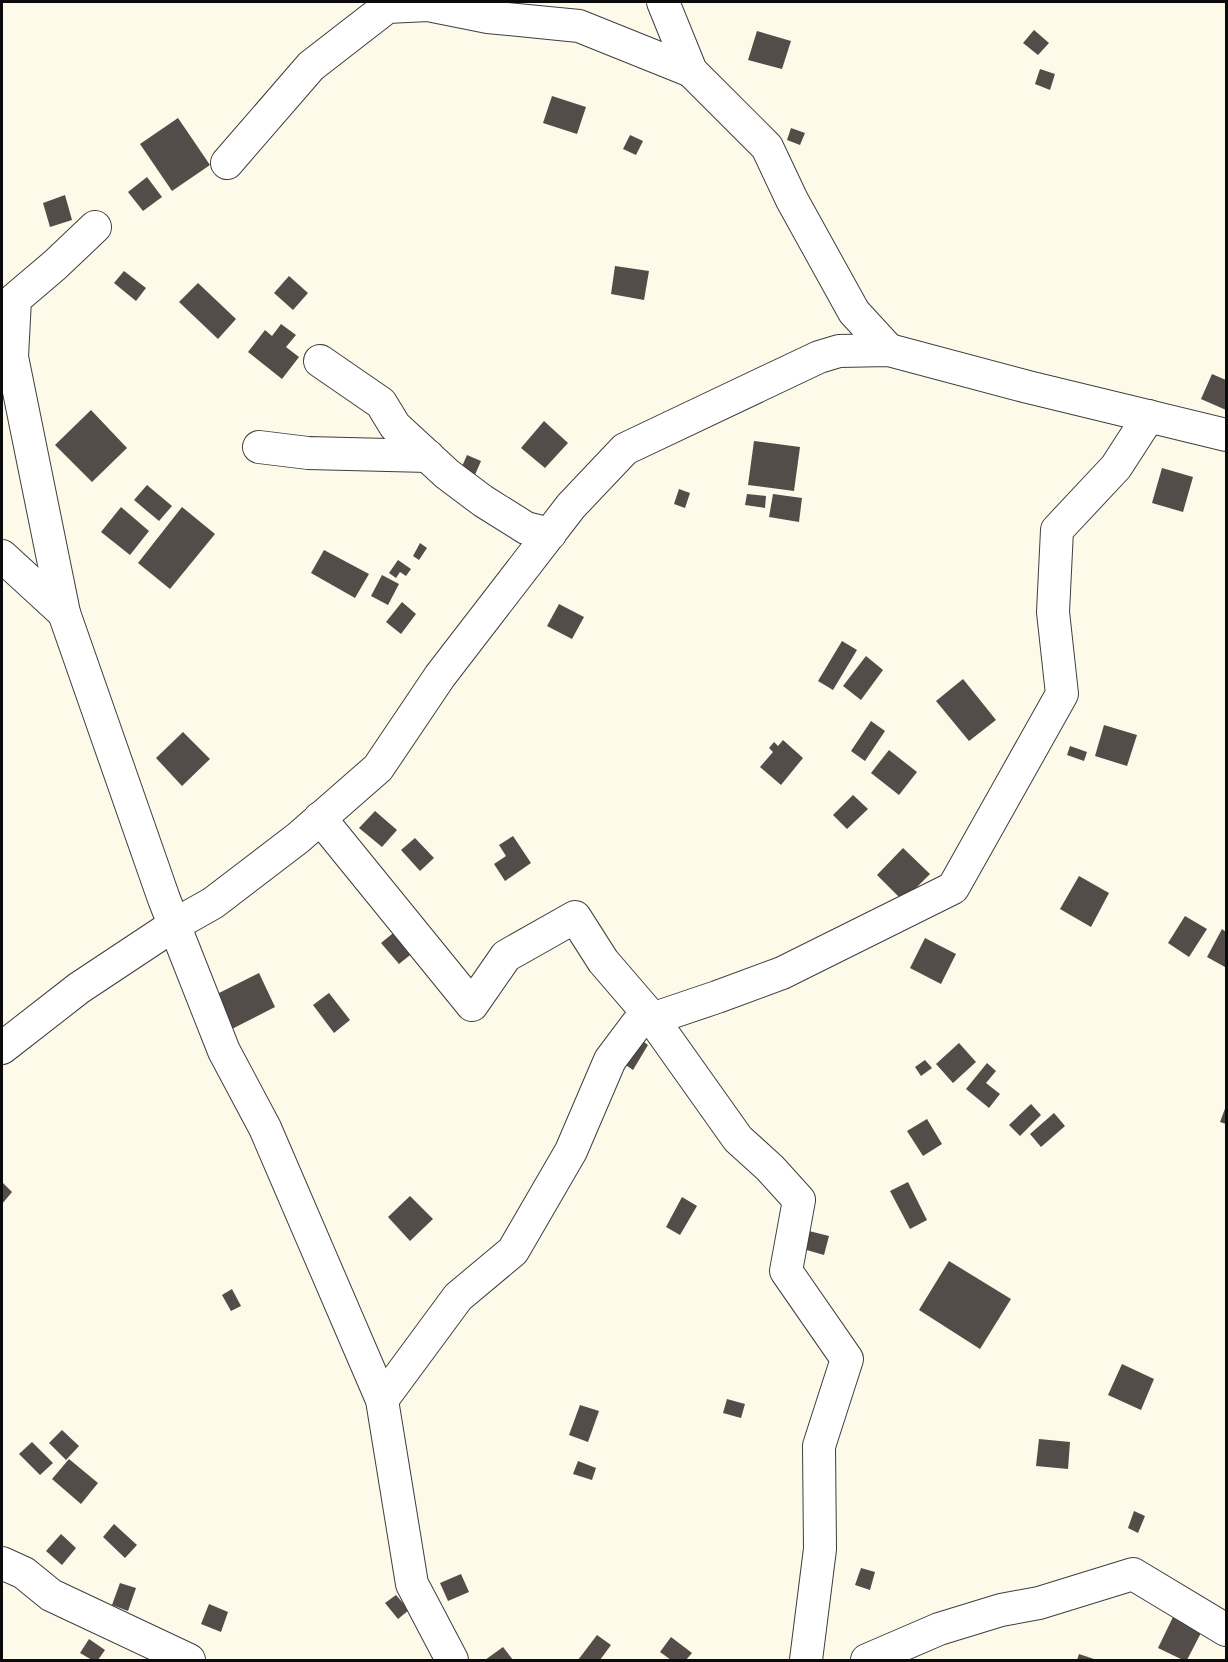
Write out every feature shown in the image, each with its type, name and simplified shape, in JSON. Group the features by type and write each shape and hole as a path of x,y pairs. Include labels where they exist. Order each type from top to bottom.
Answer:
{"street":[{"path":"663,2 691,71 767,147 792,200 854,312 889,350"},
{"path":"227,164 310,66 387,8 428,5 488,17 579,26 691,71"},
{"path":"94,227 56,265 8,302 12,357 64,613 174,925 224,1051 265,1128 382,1400 412,1584 452,1660"},
{"path":"2,1048 80,988 174,925 213,903 298,838 378,768 440,676 571,506 625,449 819,357 839,351 889,350 1028,387 1227,435"},
{"path":"320,361 381,403 395,426 483,501 526,528 550,534"},
{"path":"382,1400 458,1297 513,1251 570,1151 610,1060 637,1024 717,998 782,972 953,888 1062,694 1053,612 1057,530 1116,467 1149,416"},
{"path":"259,447 308,453 428,456"},
{"path":"2,556 64,613"},
{"path":"320,818 472,1005 506,956 575,917 603,961 652,1018 738,1139 770,1168 799,1200 786,1271 847,1359 819,1446 820,1549 806,1660"},
{"path":"2,1563 24,1573 51,1595 189,1660"},
{"path":"867,1660 939,1629 1001,1610 1039,1603 1133,1574 1227,1630"}],"building":[{"path":"1034,30 1049,43 1038,55 1023,43"},
{"path":"757,31 791,41 782,69 748,60"},
{"path":"1040,69 1055,74 1050,90 1035,84"},
{"path":"552,96 586,107 577,134 543,123"},
{"path":"178,118 210,165 172,191 140,144"},
{"path":"791,128 805,133 800,145 787,140"},
{"path":"630,135 643,141 636,155 623,149"},
{"path":"147,177 162,197 143,211 128,192"},
{"path":"65,195 72,220 50,227 43,203"},
{"path":"615,266 649,271 644,300 611,294"},
{"path":"124,271 146,288 136,301 114,283"},
{"path":"289,276 308,293 293,310 274,293"},
{"path":"198,283 236,319 218,339 179,302"},
{"path":"281,324 296,335 286,347 299,357 282,379 248,352 265,330 272,336"},
{"path":"1212,374 1226,380 1226,410 1201,399"},
{"path":"91,410 127,448 92,482 55,445"},
{"path":"544,421 568,443 545,468 521,448"},
{"path":"754,441 800,447 794,491 748,485"},
{"path":"467,455 481,461 474,477 460,471"},
{"path":"1162,468 1193,477 1183,512 1152,503"},
{"path":"147,485 172,506 159,521 134,500"},
{"path":"679,489 690,493 685,508 674,504"},
{"path":"747,494 766,496 765,508 745,505"},
{"path":"773,494 802,498 799,522 769,517"},
{"path":"121,507 149,531 130,555 101,532"},
{"path":"182,507 215,534 170,589 138,563"},
{"path":"420,543 427,548 419,560 413,556"},
{"path":"324,550 369,574 355,598 311,573"},
{"path":"398,560 411,569 406,576 400,572 396,578 389,573"},
{"path":"382,575 399,584 388,605 371,596"},
{"path":"402,602 416,614 401,634 386,622"},
{"path":"559,604 584,617 572,639 547,626"},
{"path":"842,641 857,650 833,690 818,681"},
{"path":"866,656 883,670 861,700 843,686"},
{"path":"963,679 996,720 969,741 936,701"},
{"path":"871,721 885,731 865,761 851,751"},
{"path":"1104,725 1137,735 1127,766 1095,756"},
{"path":"183,732 210,759 182,786 156,758"},
{"path":"783,740 803,758 781,785 760,767 773,752 769,748 774,742 778,746"},
{"path":"1070,746 1087,752 1084,761 1067,755"},
{"path":"889,750 917,772 899,795 871,773"},
{"path":"853,795 868,809 847,829 833,815"},
{"path":"375,811 397,830 382,847 359,828"},
{"path":"513,836 531,863 505,881 494,864 506,856 499,845"},
{"path":"415,838 434,858 420,871 401,850"},
{"path":"903,848 930,874 903,901 877,875"},
{"path":"1079,876 1109,893 1091,927 1060,909"},
{"path":"1185,916 1207,929 1189,957 1168,943"},
{"path":"403,925 420,947 399,964 381,943"},
{"path":"1222,929 1226,932 1225,967 1207,957"},
{"path":"925,938 956,954 941,984 910,968"},
{"path":"259,973 275,1007 226,1032 209,998"},
{"path":"329,993 350,1020 334,1033 313,1005"},
{"path":"637,1037 648,1045 633,1070 620,1061"},
{"path":"959,1043 976,1062 953,1083 936,1064"},
{"path":"925,1060 932,1068 921,1076 915,1067"},
{"path":"987,1063 996,1071 986,1083 1000,1094 989,1108 966,1089"},
{"path":"1031,1104 1041,1115 1020,1136 1009,1125"},
{"path":"1226,1106 1226,1124 1220,1122"},
{"path":"1054,1113 1065,1126 1041,1147 1030,1134"},
{"path":"927,1119 942,1144 923,1156 907,1131"},
{"path":"2,1182 12,1192 2,1204"},
{"path":"908,1182 927,1220 910,1229 890,1191"},
{"path":"410,1196 433,1219 410,1241 388,1217"},
{"path":"682,1197 697,1206 680,1235 666,1227"},
{"path":"801,1229 829,1236 824,1255 796,1247"},
{"path":"949,1261 1011,1299 980,1349 919,1310"},
{"path":"232,1289 241,1306 231,1311 222,1295"},
{"path":"1122,1364 1154,1379 1141,1410 1108,1395"},
{"path":"727,1399 745,1404 741,1418 723,1413"},
{"path":"580,1405 599,1411 588,1442 569,1435"},
{"path":"62,1430 79,1446 66,1460 49,1443"},
{"path":"1039,1439 1070,1442 1068,1469 1036,1466"},
{"path":"32,1442 53,1463 40,1475 19,1454"},
{"path":"69,1459 98,1483 81,1504 52,1479"},
{"path":"578,1461 596,1468 592,1480 573,1474"},
{"path":"1134,1511 1145,1516 1138,1533 1128,1528"},
{"path":"114,1524 137,1545 125,1558 103,1537"},
{"path":"61,1534 76,1548 62,1565 46,1551"},
{"path":"861,1568 875,1572 870,1590 855,1585"},
{"path":"461,1574 469,1592 448,1601 440,1583"},
{"path":"120,1583 136,1588 128,1611 112,1605"},
{"path":"396,1595 409,1610 398,1619 385,1603"},
{"path":"209,1604 228,1612 221,1632 201,1624"},
{"path":"1173,1617 1202,1631 1187,1660 1158,1648"},
{"path":"597,1635 611,1645 600,1660 578,1660"},
{"path":"671,1637 692,1653 686,1660 671,1660 660,1652"},
{"path":"89,1639 105,1650 98,1660 92,1660 80,1653"},
{"path":"503,1647 513,1660 485,1660"},
{"path":"1079,1654 1097,1660 1077,1660"}]}
